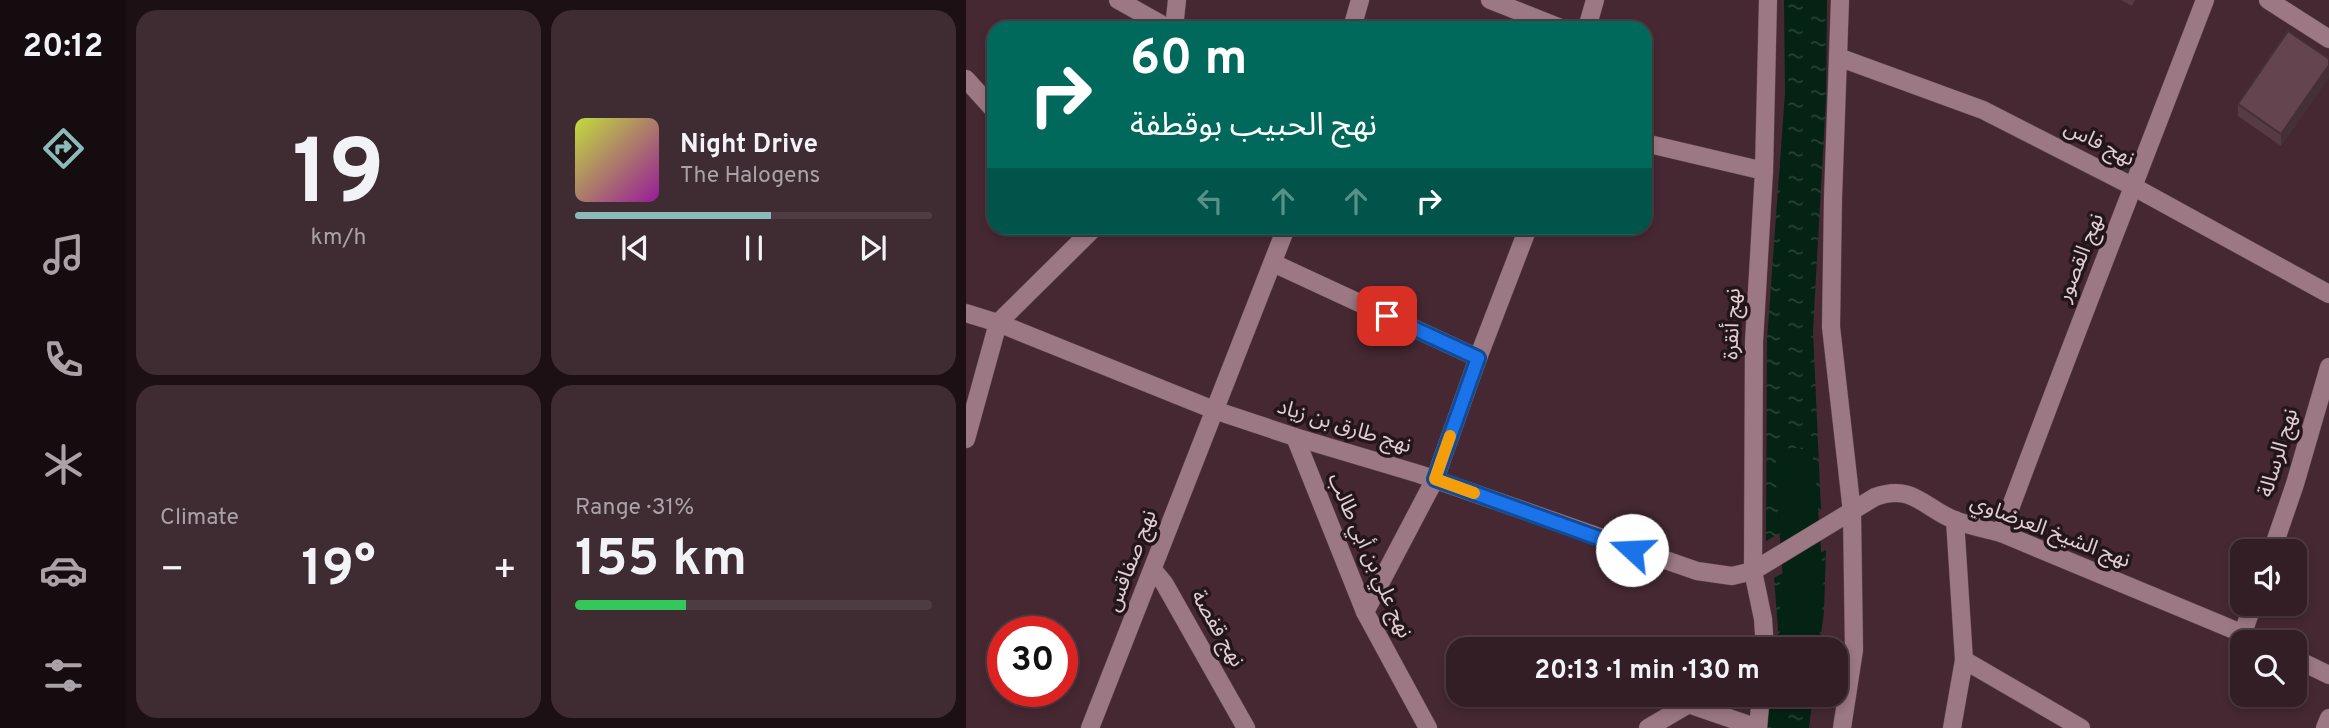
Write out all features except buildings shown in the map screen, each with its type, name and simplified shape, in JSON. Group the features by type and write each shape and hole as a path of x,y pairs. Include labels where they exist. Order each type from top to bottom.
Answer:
{"street":[{"path":"1118,0 1156,21"},
{"path":"1175,21 1177,0"},
{"path":"1354,21 1360,0"},
{"path":"1490,0 1543,21"},
{"path":"1589,21 1595,0"},
{"name":"نهج أنقرة","path":"1764,637 1753,570 1754,342 1764,171 1768,0"},
{"path":"1840,0 1831,327 1852,512 1854,650 1842,728"},
{"name":"نهج القصور","path":"2001,533 2074,334 2134,187 2205,0"},
{"path":"2267,0 2329,39"},
{"name":"نهج فاس","path":"1838,57 1983,110 2134,187 2329,294"},
{"path":"966,79 987,102"},
{"path":"1652,146 1764,171"},
{"path":"966,439 998,323 1087,235"},
{"name":"نهج صفاقس","path":"1090,728 1283,235"},
{"path":"1365,612 1435,479 1525,235"},
{"path":"1273,263 1478,358"},
{"name":"نهج طارق بن زياد","path":"966,313 998,323 1214,410 1435,479 1697,571 1731,576 1753,570"},
{"name":"نهج الرسالة","path":"2276,539 2329,367"},
{"name":"نهج علي بن أبي طالب","path":"1295,437 1365,612 1428,728"},
{"name":"نهج الشيخ العرضاوي","path":"1753,570 1875,497 1888,492 1905,492 1955,520 2001,533 2089,572 2236,630"},
{"path":"1952,728 1964,660 1955,520"},
{"name":"نهج قفصة","path":"1153,570 1164,583 1242,720"},
{"path":"1964,660 2081,728"},
{"path":"2307,664 2329,675"},
{"path":"1648,728 1684,707"},
{"path":"1693,707 1758,728 1760,707"},
{"path":"2325,728 2329,718"}],"water":[{"path":"1784,0 1827,0 1826,98 1813,330 1821,510 1766,541 1767,340 1785,93"},
{"path":"1826,550 1821,637 1777,637 1774,578"},
{"path":"1769,707 1812,707 1809,728 1766,728"}],"waterway":[{"path":"1795,468 1804,592 1799,637"}],"slow traffic":[{"path":"1450,436 1435,479 1474,493"}],"route":[{"path":"1387,316 1478,358 1435,479 1632,550"}]}
